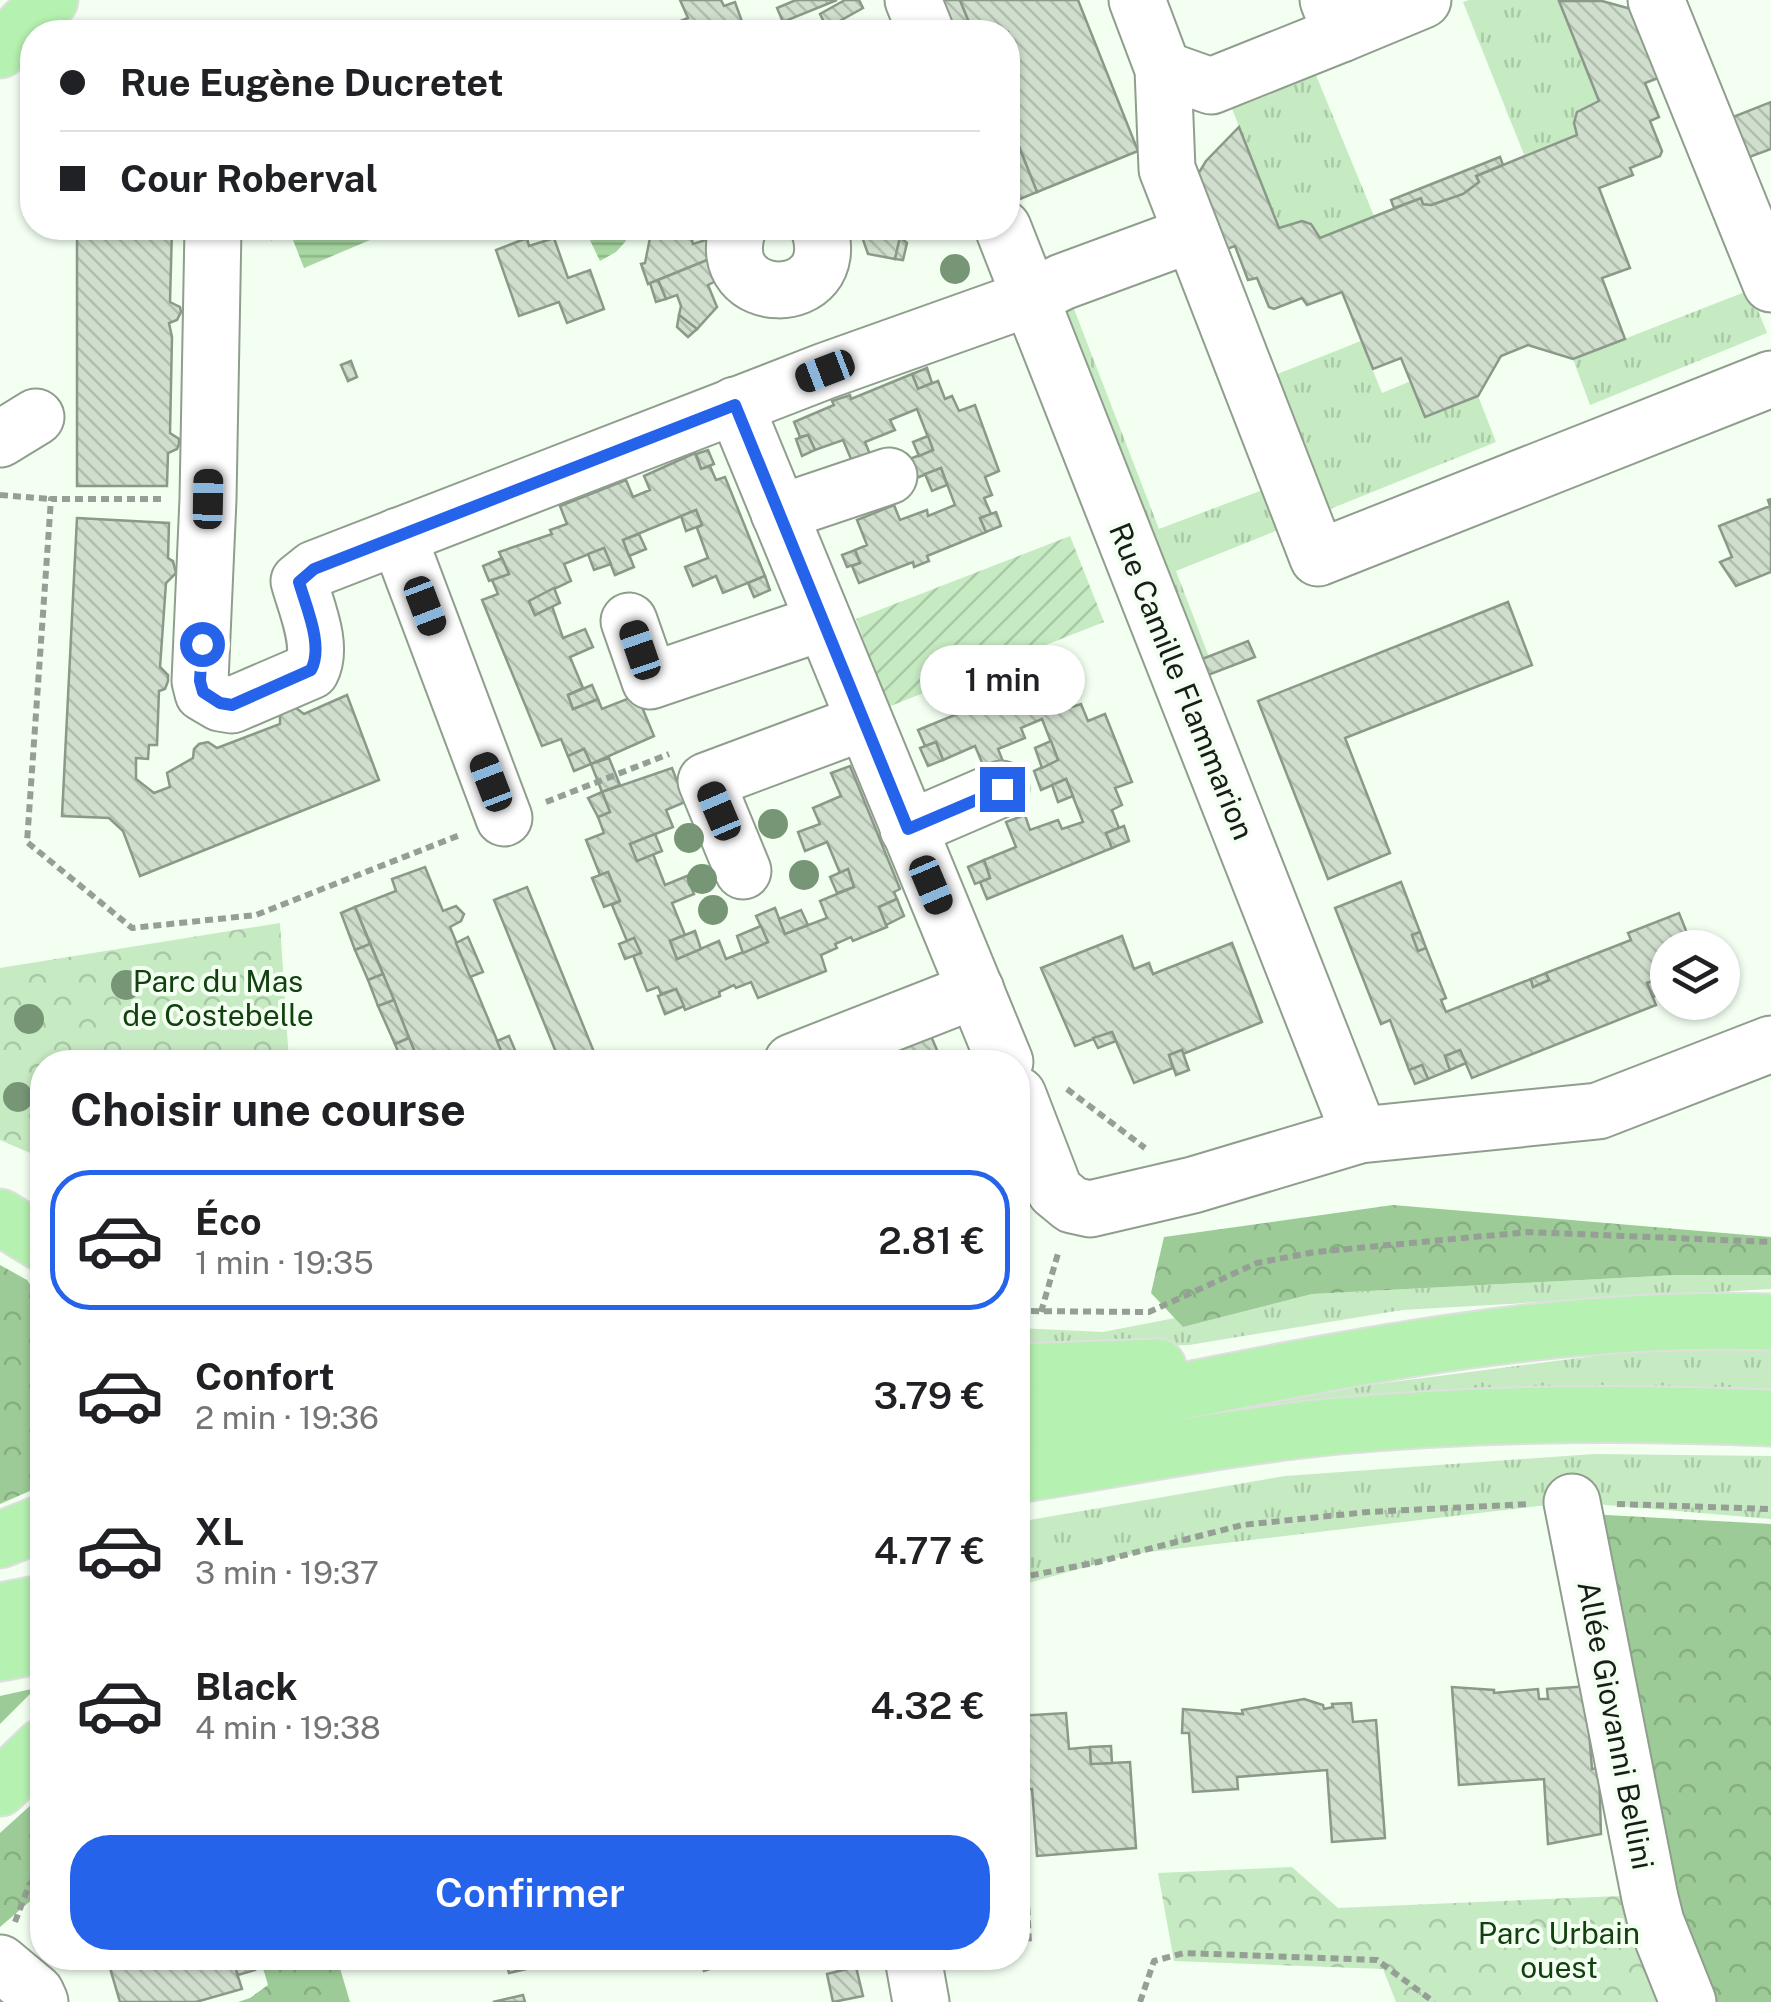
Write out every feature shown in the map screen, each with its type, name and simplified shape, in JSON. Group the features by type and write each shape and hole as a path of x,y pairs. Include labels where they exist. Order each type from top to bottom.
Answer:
{"main road":[{"path":"30,20 50,0"},
{"path":"0,50 20,30"},
{"path":"0,1215 30,1223"},
{"path":"0,1215 30,1235"},
{"path":"1030,1421 1340,1358 1480,1338 1638,1323 1744,1321 1771,1312"},
{"path":"1030,1372 1154,1368 1230,1359 1340,1358"},
{"path":"1030,1473 1339,1426 1516,1417 1771,1418"},
{"path":"1030,1489 1165,1451"},
{"path":"0,1540 30,1528"},
{"path":"0,1611 30,1606"},
{"path":"0,1652 30,1647"},
{"path":"0,1788 30,1759"}],"street":[{"path":"1137,0 1163,70 1167,168 1318,558 1771,379"},
{"path":"1163,70 1211,86 1334,17 1422,0"},
{"path":"1656,0 1771,284"},
{"path":"212,240 208,499 200,681 203,692 220,703 232,705 311,670 316,661 312,624 299,582 314,569 735,405 1030,298 1062,282 1192,234"},
{"path":"736,240 734,254 739,269 751,282 765,290 785,291 810,279 823,254 821,240"},
{"name":"Rue Camille Flammarion","path":"1008,240 1360,1136"},
{"path":"795,288 825,371"},
{"path":"735,405 1000,1050"},
{"path":"779,513 889,476"},
{"path":"398,536 504,818"},
{"path":"630,621 650,680 824,622"},
{"path":"744,872 706,781 864,722"},
{"path":"908,829 1002,789"},
{"path":"823,1050 976,990"},
{"path":"1036,1088 1054,1190 1072,1204 1090,1209 1360,1136 1598,1112 1771,1044"},
{"name":"Allée Giovanni Bellini","path":"1572,1502 1650,1898 1688,2002"},
{"path":"6,1947 40,2002"},
{"path":"915,1970 922,2002"}],"path":[{"path":"0,494 51,499 208,499"},
{"path":"51,499 28,842 132,928 256,914 685,748 706,781"},
{"path":"1036,1088 1193,1184"},
{"path":"1040,1312 1072,1204"},
{"path":"1030,1312 1149,1312 1256,1263 1334,1250 1528,1232 1771,1242"},
{"path":"1030,1576 1242,1525 1368,1512 1572,1502 1771,1509"},
{"path":"6,1947 30,1885"},
{"path":"1140,2002 1154,1961 1184,1953 1377,1960 1434,2002"}],"green space":[{"path":"1558,0 1599,101 1577,112 1577,135 1525,157 1463,2"},
{"path":"1311,63 1374,216 1320,238 1308,224 1279,228 1227,96"},
{"path":"1750,290 1767,333 1590,405 1573,359"},
{"path":"1069,296 1159,529 1273,486 1288,526 1176,571 1209,657 1197,661 1059,313"},
{"path":"1361,341 1382,393 1411,381 1425,416 1478,396 1496,442 1313,516 1260,381"},
{"path":"1070,536 1104,622 888,707 856,619"},
{"name":"Parc du Mas de Costebelle","path":"280,923 288,1050 30,1050 30,1153 0,1140 0,968"},
{"path":"1393,1205 1771,1237 1771,1275 1677,1275 1312,1294 1183,1327 1151,1293 1164,1237"},
{"path":"0,1265 30,1284 30,1491 0,1504"},
{"path":"1677,1275 1771,1275 1771,1289 1402,1310 1189,1345 1030,1350 1030,1329 1103,1332 1175,1318 1183,1327 1312,1294"},
{"path":"1771,1347 1771,1393 1232,1415 1229,1403 1633,1351"},
{"path":"1594,1454 1771,1456 1771,1519 1572,1502 1132,1554 1030,1583 1030,1520 1285,1476"},
{"path":"1588,1514 1771,1524 1771,2002 1699,2002"},
{"path":"30,1689 30,1694 0,1724 0,1696"},
{"path":"30,1806 30,1901 0,1927 0,1833"},
{"name":"Parc Urbain ouest","path":"1292,1867 1338,1908 1621,1896 1671,2002 1396,2002 1383,1969 1174,1961 1158,1873"},
{"path":"264,1970 341,1970 350,2002 238,2002 268,1985"}],"shaded area":[{"path":"293,240 370,240 304,268"},
{"path":"590,240 626,240 616,252 600,261"}],"building":[{"path":"680,0 721,0 724,6 735,2 741,20 683,20 688,18"},
{"path":"796,0 837,0 788,20 782,20 777,8"},
{"path":"845,0 859,0 863,8 841,20 823,20 820,14"},
{"path":"935,0 960,0 968,20 943,20"},
{"path":"960,0 1078,0 1138,151 1037,192 1020,149 1020,20 968,20"},
{"path":"1559,1 1602,1 1635,10 1661,77 1645,83 1659,117 1650,121 1662,151 1660,156 1630,168 1633,175 1599,188 1630,268 1602,278 1625,339 1573,359 1528,345 1501,356 1478,396 1425,417 1401,358 1373,369 1342,292 1307,305 1302,298 1274,309 1269,307 1257,278 1248,280 1235,246 1218,252 1192,184 1206,161 1239,127 1279,228 1302,221 1311,224 1320,238 1421,198 1423,204 1431,205 1463,194 1479,182 1476,176 1577,135 1577,112 1599,101"},
{"path":"1771,102 1771,149 1744,159 1728,119"},
{"path":"1020,149 1037,192 1020,199"},
{"path":"1500,157 1503,165 1476,176 1479,182 1463,194 1431,205 1423,204 1421,198 1394,208 1391,200"},
{"path":"77,240 172,240 170,302 180,307 181,312 177,320 169,323 170,433 179,439 179,444 168,453 167,486 77,486"},
{"path":"522,240 528,240 529,246 555,240 568,278 590,270 604,309 567,323 559,302 519,316 496,250"},
{"path":"650,240 692,240 693,244 713,240 717,256 648,284 641,264 645,263"},
{"path":"863,240 900,240 895,259 868,254"},
{"path":"899,240 904,240 907,243 903,260 895,259"},
{"path":"717,256 726,276 708,285 717,307 697,329 679,315 677,295 666,299 658,280"},
{"path":"658,280 666,299 656,302 650,283"},
{"path":"679,315 697,329 688,337 677,327"},
{"path":"351,361 357,377 348,381 341,365"},
{"path":"927,368 932,383 918,389 912,374"},
{"path":"912,374 918,389 938,381 945,399 952,396 959,411 975,405 999,471 985,477 992,495 984,498 991,514 980,518 986,532 927,556 929,561 914,567 913,562 859,583 852,566 860,563 855,550 867,545 857,520 894,505 900,520 927,510 928,516 955,505 941,468 914,479 907,460 933,450 917,409 890,420 895,430 865,442 872,459 854,466 843,440 815,450 808,435 800,437 794,422 834,405 832,401 850,395 851,399"},
{"path":"808,435 815,450 802,456 796,439"},
{"path":"928,436 933,450 919,456 913,442"},
{"path":"708,450 714,464 701,469 696,454"},
{"path":"695,453 701,469 710,466 716,480 725,477 765,576 723,593 716,576 693,586 685,567 708,558 697,528 702,525 696,510 623,540 634,567 615,575 604,548 564,564 571,581 529,601 535,615 552,606 563,638 585,629 593,647 570,657 583,688 568,695 573,709 598,699 602,709 637,695 654,736 591,764 584,749 568,756 561,739 542,746 482,600 498,594 492,580 509,574 499,552 552,534 550,530 567,524 560,506 626,480 633,497 650,490 644,476"},
{"path":"941,468 947,485 932,491 925,474"},
{"path":"1771,499 1771,572 1736,586 1720,562 1732,557 1719,526 1770,506"},
{"path":"696,510 702,525 686,531 681,516"},
{"path":"996,512 1001,526 986,532 980,518"},
{"path":"77,518 169,523 168,558 176,573 166,583 160,667 168,681 165,689 159,691 157,745 149,745 148,759 136,758 136,779 154,793 170,787 167,773 193,758 199,744 208,742 217,748 280,724 280,715 289,708 304,714 347,695 379,780 140,876 123,831 109,818 62,816"},
{"path":"639,534 646,549 629,556 623,540"},
{"path":"604,548 611,564 594,570 588,554"},
{"path":"855,550 860,563 847,567 842,555"},
{"path":"502,558 509,574 489,581 483,566"},
{"path":"765,576 770,590 754,597 748,583"},
{"path":"554,588 560,603 535,615 529,601"},
{"path":"1508,602 1532,665 1345,738 1390,853 1328,879 1258,701"},
{"path":"1248,641 1255,657 1203,677 1197,661"},
{"path":"1061,671 1068,688 1052,694 1046,679"},
{"path":"1046,679 1052,694 1064,689 1072,707 1081,704 1088,721 1105,714 1132,782 1115,788 1122,805 1112,810 1119,828 1106,833 1112,848 987,899 980,882 990,878 984,860 1016,847 1006,822 1025,815 1030,830 1058,820 1062,829 1083,822 1066,779 1041,790 1034,771 1058,760 1042,719 1021,728 1025,738 998,749 1004,764 986,772 975,746 943,760 936,742 925,746 918,730 962,712 959,706 978,698 980,705"},
{"path":"592,685 598,699 573,709 568,695"},
{"path":"1051,741 1058,760 1042,768 1035,748"},
{"path":"936,742 943,760 928,766 920,748"},
{"path":"584,749 591,764 574,771 568,756"},
{"path":"609,758 620,785 602,792 591,764"},
{"path":"850,766 900,889 894,892 897,899 879,907 887,927 835,944 837,948 821,955 826,971 758,998 751,982 736,988 734,985 719,992 720,996 685,1010 676,989 661,994 658,987 647,991 633,955 641,953 634,938 627,941 612,905 620,901 608,872 600,875 586,840 604,833 598,817 610,812 602,792 672,768 685,802 666,810 673,827 630,844 637,861 653,854 665,885 687,876 694,894 672,903 685,935 670,941 677,959 719,941 726,959 768,942 756,916 775,908 785,934 827,918 820,901 854,887 848,869 840,873 827,842 805,851 798,832 820,824 813,808 841,796 831,773"},
{"path":"1066,779 1073,796 1058,802 1052,785"},
{"path":"602,792 610,812 598,817 588,798"},
{"path":"1124,826 1129,841 1112,848 1106,833"},
{"path":"655,834 662,851 637,861 630,844"},
{"path":"984,860 990,878 975,884 968,867"},
{"path":"425,867 443,911 456,906 464,914 461,921 450,927 501,1050 414,1050 355,907 396,891 392,879"},
{"path":"848,869 854,887 837,893 830,877"},
{"path":"608,872 620,901 604,907 592,878"},
{"path":"1401,882 1420,932 1412,935 1418,951 1426,948 1446,998 1441,1000 1446,1012 1531,979 1533,987 1549,980 1546,973 1631,940 1628,933 1679,913 1686,930 1650,930 1650,1007 1472,1078 1460,1050 1445,1056 1450,1070 1428,1079 1422,1065 1409,1070 1390,1020 1381,1024 1335,908"},
{"path":"527,887 593,1050 555,1050 494,900"},
{"path":"897,899 904,916 886,925 879,907"},
{"path":"355,907 370,944 355,950 341,913"},
{"path":"801,910 808,925 785,934 779,919"},
{"path":"761,926 768,942 743,953 737,936"},
{"path":"695,931 701,949 677,959 670,941"},
{"path":"1420,932 1426,948 1418,951 1412,935"},
{"path":"1122,936 1134,969 1149,963 1153,974 1232,943 1262,1022 1183,1054 1182,1050 1169,1055 1173,1068 1134,1083 1112,1032 1075,1046 1041,968"},
{"path":"468,937 483,972 470,977 456,943"},
{"path":"634,938 641,953 625,959 619,944"},
{"path":"370,944 383,974 368,980 355,950"},
{"path":"1546,973 1549,980 1533,987 1531,979"},
{"path":"383,974 394,1000 378,1006 368,980"},
{"path":"676,989 684,1006 665,1014 658,996"},
{"path":"394,1000 409,1038 395,1044 378,1006"},
{"path":"1112,1032 1116,1041 1098,1048 1093,1038"},
{"path":"509,1036 515,1050 501,1050 497,1041"},
{"path":"931,1036 937,1050 895,1050"},
{"path":"409,1038 414,1050 397,1050 395,1044"},
{"path":"1182,1050 1189,1070 1176,1075 1169,1055"},
{"path":"1460,1050 1466,1063 1450,1070 1445,1056"},
{"path":"1422,1065 1428,1079 1415,1084 1409,1070"},
{"path":"1590,1686 1587,1706 1592,1769 1599,1768 1601,1834 1548,1844 1544,1779 1459,1785 1452,1687 1494,1693 1538,1689 1539,1699 1548,1699 1547,1689"},
{"path":"1304,1699 1323,1705 1324,1709 1333,1707 1332,1704 1351,1703 1353,1722 1376,1720 1385,1838 1332,1842 1327,1770 1237,1777 1238,1789 1193,1792 1189,1733 1182,1733 1183,1709 1243,1714 1242,1710"},
{"path":"1066,1713 1069,1749 1090,1747 1091,1764 1130,1762 1136,1848 1037,1856 1030,1789 1030,1715"},
{"path":"1111,1746 1112,1763 1091,1764 1090,1747"},
{"path":"111,1970 236,1970 242,1989 196,2002 120,2002"},
{"path":"857,1970 863,1996 833,2002 827,1974"},
{"path":"523,1995 525,2002 493,2002"}],"route":[{"path":"202,644 203,692 220,703 232,705 311,670 316,661 312,624 299,582 314,569 735,405 908,829 1002,789"}]}
